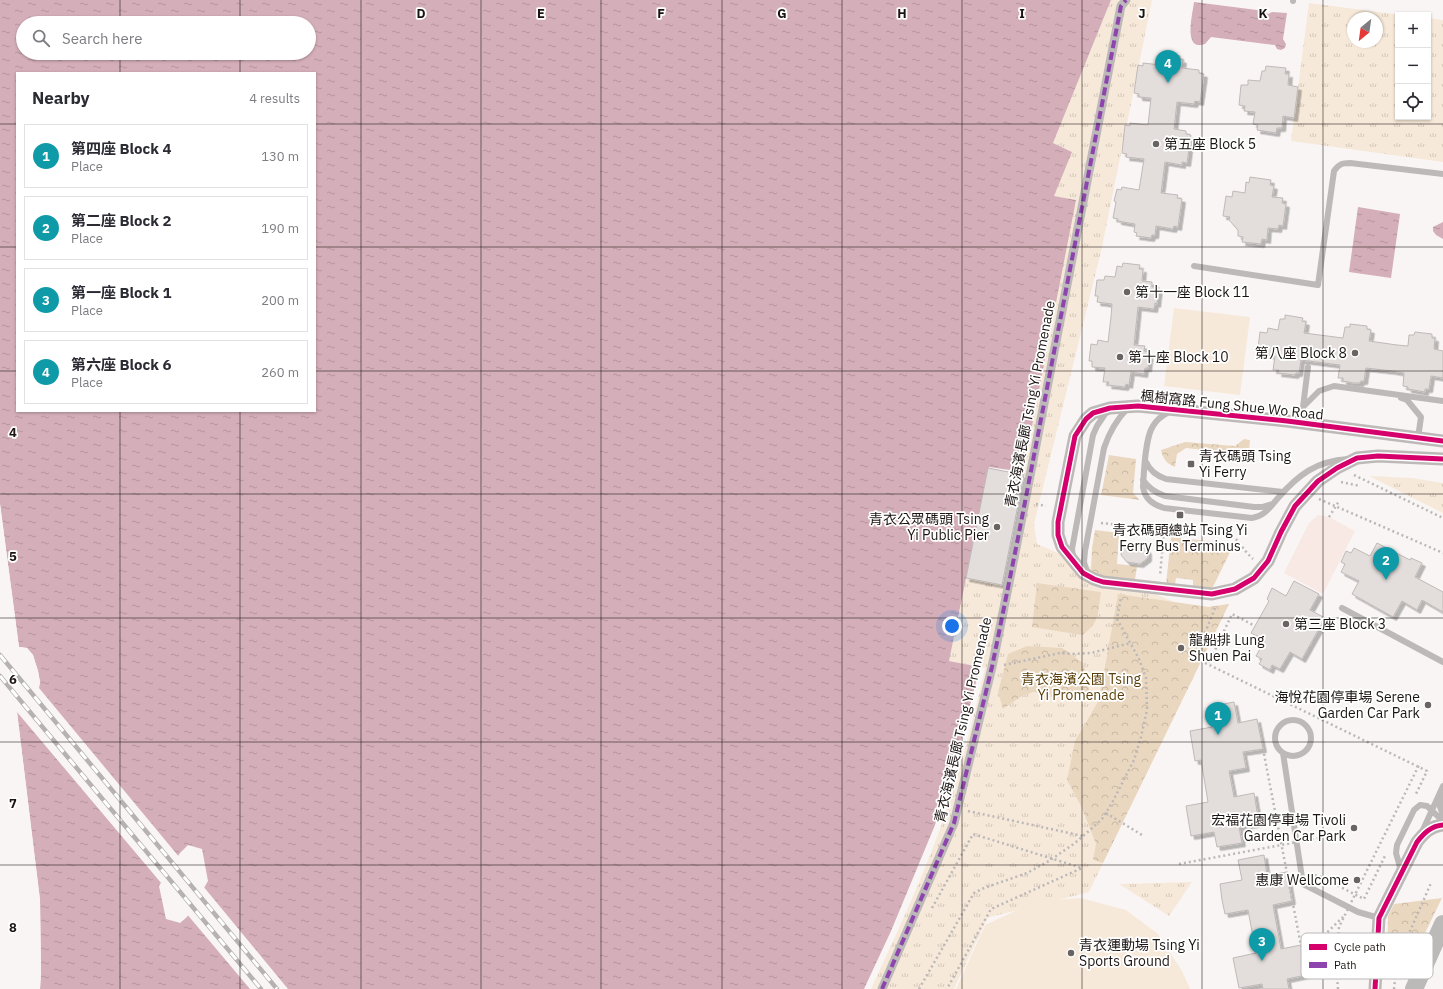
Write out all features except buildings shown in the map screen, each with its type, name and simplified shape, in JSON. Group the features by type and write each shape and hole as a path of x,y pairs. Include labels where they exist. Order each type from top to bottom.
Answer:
{"main road":[{"path":"1433,946 1443,924"},
{"path":"1414,989 1418,979"}],"street":[{"name":"青衣海濱長廊 Tsing Yi Promenade","path":"882,989 954,823 992,667 1121,6 1126,0"},
{"name":"楓樹窩路 Fung Shue Wo Road","path":"1443,441 1301,423 1173,410 1130,407 1110,408 1093,413 1086,419 1075,436 1060,516 1058,535 1062,547 1075,564 1083,572 1103,582 1212,594 1235,589 1254,578 1268,561 1295,506 1318,481 1337,468 1357,458 1378,456 1443,459"},
{"path":"1378,933 1379,918 1417,842 1426,832 1443,824"},
{"path":"1375,989 1376,979"}],"lane":[{"path":"1194,266 1318,285 1334,171 1338,166 1343,163 1350,163 1443,174"},
{"path":"1301,423 1308,367"},
{"path":"1303,407 1319,391 1334,386 1443,401"},
{"path":"1386,393 1407,400 1421,417 1418,438"},
{"path":"1094,578 1087,572 1084,562 1104,448 1116,422 1130,407"},
{"path":"1075,564 1072,549 1094,435 1102,417 1110,408"},
{"path":"1173,410 1162,416 1153,425 1149,434 1143,480 1144,493 1147,499 1164,508 1252,518 1259,517 1298,477 1319,464 1336,459 1357,458"},
{"path":"1145,461 1153,473 1166,479 1283,492"},
{"path":"1143,480 1149,488 1157,493 1176,498 1262,508 1269,506 1275,501"},
{"path":"1342,608 1443,662"},
{"path":"1283,753 1295,756 1301,755 1306,751 1312,741 1309,728 1305,724 1293,720 1282,724 1276,733 1276,744 1283,753 1303,884 1358,912 1379,918"},
{"path":"1417,842 1443,787"},
{"path":"1443,787 1440,806 1443,815"},
{"path":"1401,872 1396,853 1397,845 1414,810 1420,805 1427,806 1443,821"}],"path":[{"path":"1354,474 1443,518"},
{"path":"1341,481 1360,486"},
{"path":"1317,499 1443,553"},
{"path":"1329,517 1339,501"},
{"path":"1101,523 1164,530 1158,588"},
{"path":"1236,539 1246,553 1257,562"},
{"path":"919,989 974,893 1027,873 1052,859 1084,836 1102,819 1106,813 1134,760 1142,737 1147,710 1146,678 1139,659 1117,619 1122,592"},
{"path":"1217,602 1195,658 1427,772 1413,800"},
{"path":"1209,663 1232,614 1255,626"},
{"path":"992,667 1060,653 1091,653 1131,644"},
{"path":"1339,933 1339,927 1420,763"},
{"path":"957,809 1084,836"},
{"path":"1106,813 1142,835"},
{"path":"947,989 991,909 1082,868 973,834"},
{"path":"1178,864 1319,838"},
{"path":"1302,875 1319,876 1364,899 1388,849"},
{"path":"1409,933 1431,884"},
{"path":"1337,979 1338,989"},
{"path":"1394,989 1395,979"}],"shaded area":[{"path":"1318,515 1329,517 1355,531 1323,594 1284,573 1309,523"}],"green space":[{"name":"青衣海濱公園 Tsing Yi Promenade","path":"1111,0 1152,0 1102,247 1034,524 1037,544 1174,602 1207,607 1229,604 1089,892 987,919 954,989 871,989 911,900 939,832 958,774 977,704 985,668 949,661 966,578 1005,586 1027,476 1022,475 1075,200 1053,196 1072,152 1053,143"},
{"path":"1309,3 1379,12 1347,12 1347,48 1383,48 1383,13 1395,14 1395,120 1431,120 1431,18 1443,20 1443,162 1291,141"},
{"path":"1174,308 1250,317 1240,395 1164,386"},
{"path":"1244,439 1250,440 1248,462 1235,461 1232,453 1186,448 1177,454 1175,467 1166,461 1161,450 1185,442 1235,446"},
{"path":"1109,455 1136,459 1133,493 1140,500 1101,495"},
{"path":"1369,476 1412,478 1443,483 1443,513"},
{"path":"1095,530 1119,533 1117,564 1137,566 1135,580 1106,577 1091,569"},
{"path":"1171,537 1234,544 1212,589 1193,587 1193,580 1176,578 1175,585 1166,584"},
{"path":"1037,583 1101,592 1097,616 1088,631 1082,635 1032,627"},
{"path":"1118,594 1209,607 1229,604 1103,863 1093,860 1096,844 1081,806 1067,780 1075,741 1099,700"},
{"path":"1027,646 1062,648 1083,663 1092,701 1033,692 1022,696 1003,709 998,692 1008,654"},
{"path":"1192,882 1169,916 1119,884"},
{"name":"青衣運動場 Tsing Yi Sports Ground","path":"1080,898 1126,910 1158,934 1182,971 1190,989 956,989 985,925 1037,901"},
{"path":"1442,898 1425,933 1388,933 1388,916 1394,904"}],"water":[{"path":"0,0 1111,0 1053,143 1072,152 1054,196 1076,200 1023,472 989,467 949,661 980,667 952,774 935,825 891,931 864,989 40,989 40,900 17,712 23,712 36,702 40,682 33,655 27,648 19,647 0,504","holes":["188,845 202,849 208,881 187,917 180,923 166,919 159,886 180,853"]},
{"path":"1194,2 1265,11 1268,14 1272,12 1287,13 1283,39 1286,44 1285,48 1281,50 1277,49 1275,45 1211,37 1205,44 1198,45 1193,42 1190,30"},
{"path":"1358,207 1400,214 1391,278 1349,272"},
{"path":"1443,222 1443,239 1436,235 1433,231 1433,227"}],"pier":[{"path":"0,504 19,647 27,648 33,655 40,682 39,688 180,858 162,884 17,712 40,900 40,989 38,989 38,900 15,712 16,710 23,710 31,706 37,692 38,682 31,656 26,650 18,647 0,518"},
{"path":"203,886 288,989 250,989 186,913"}],"railway":[{"path":"0,655 277,989"},
{"path":"0,676 261,989"}],"marked path":[{"path":"882,989 954,823 992,667 1121,6 1126,0"}],"cycle path":[{"path":"1443,441 1287,421 1138,406 1110,408 1093,413 1086,419 1075,436 1058,522 1058,535 1062,547 1083,573 1094,579 1103,582 1212,594 1235,589 1254,578 1268,561 1295,506 1318,481 1337,468 1357,458 1378,456 1443,459"},
{"path":"1378,933 1379,918 1417,842 1428,830 1443,825"},
{"path":"1375,989 1376,979"}],"place":[{"name":"第六座 Block 6","path":"1168,83"},
{"name":"第五座 Block 5","path":"1156,144"},
{"name":"第十一座 Block 11","path":"1127,292"},
{"name":"第八座 Block 8","path":"1355,353"},
{"name":"第十座 Block 10","path":"1120,357"},
{"name":"青衣碼頭 Tsing Yi Ferry","path":"1191,464"},
{"name":"青衣碼頭總站 Tsing Yi Ferry Bus Terminus","path":"1180,515"},
{"name":"青衣公眾碼頭 Tsing Yi Public Pier","path":"997,527"},
{"name":"第二座 Block 2","path":"1386,580"},
{"name":"第三座 Block 3","path":"1286,624"},
{"name":"龍船排 Lung Shuen Pai","path":"1181,648"},
{"name":"海悅花園停車場 Serene Garden Car Park","path":"1428,705"},
{"name":"第四座 Block 4","path":"1218,735"},
{"name":"宏福花園停車場 Tivoli Garden Car Park","path":"1354,828"},
{"name":"惠康 Wellcome","path":"1357,880"},
{"name":"青衣運動場 Tsing Yi Sports Ground","path":"1071,953"},
{"name":"第一座 Block 1","path":"1262,961"}]}
